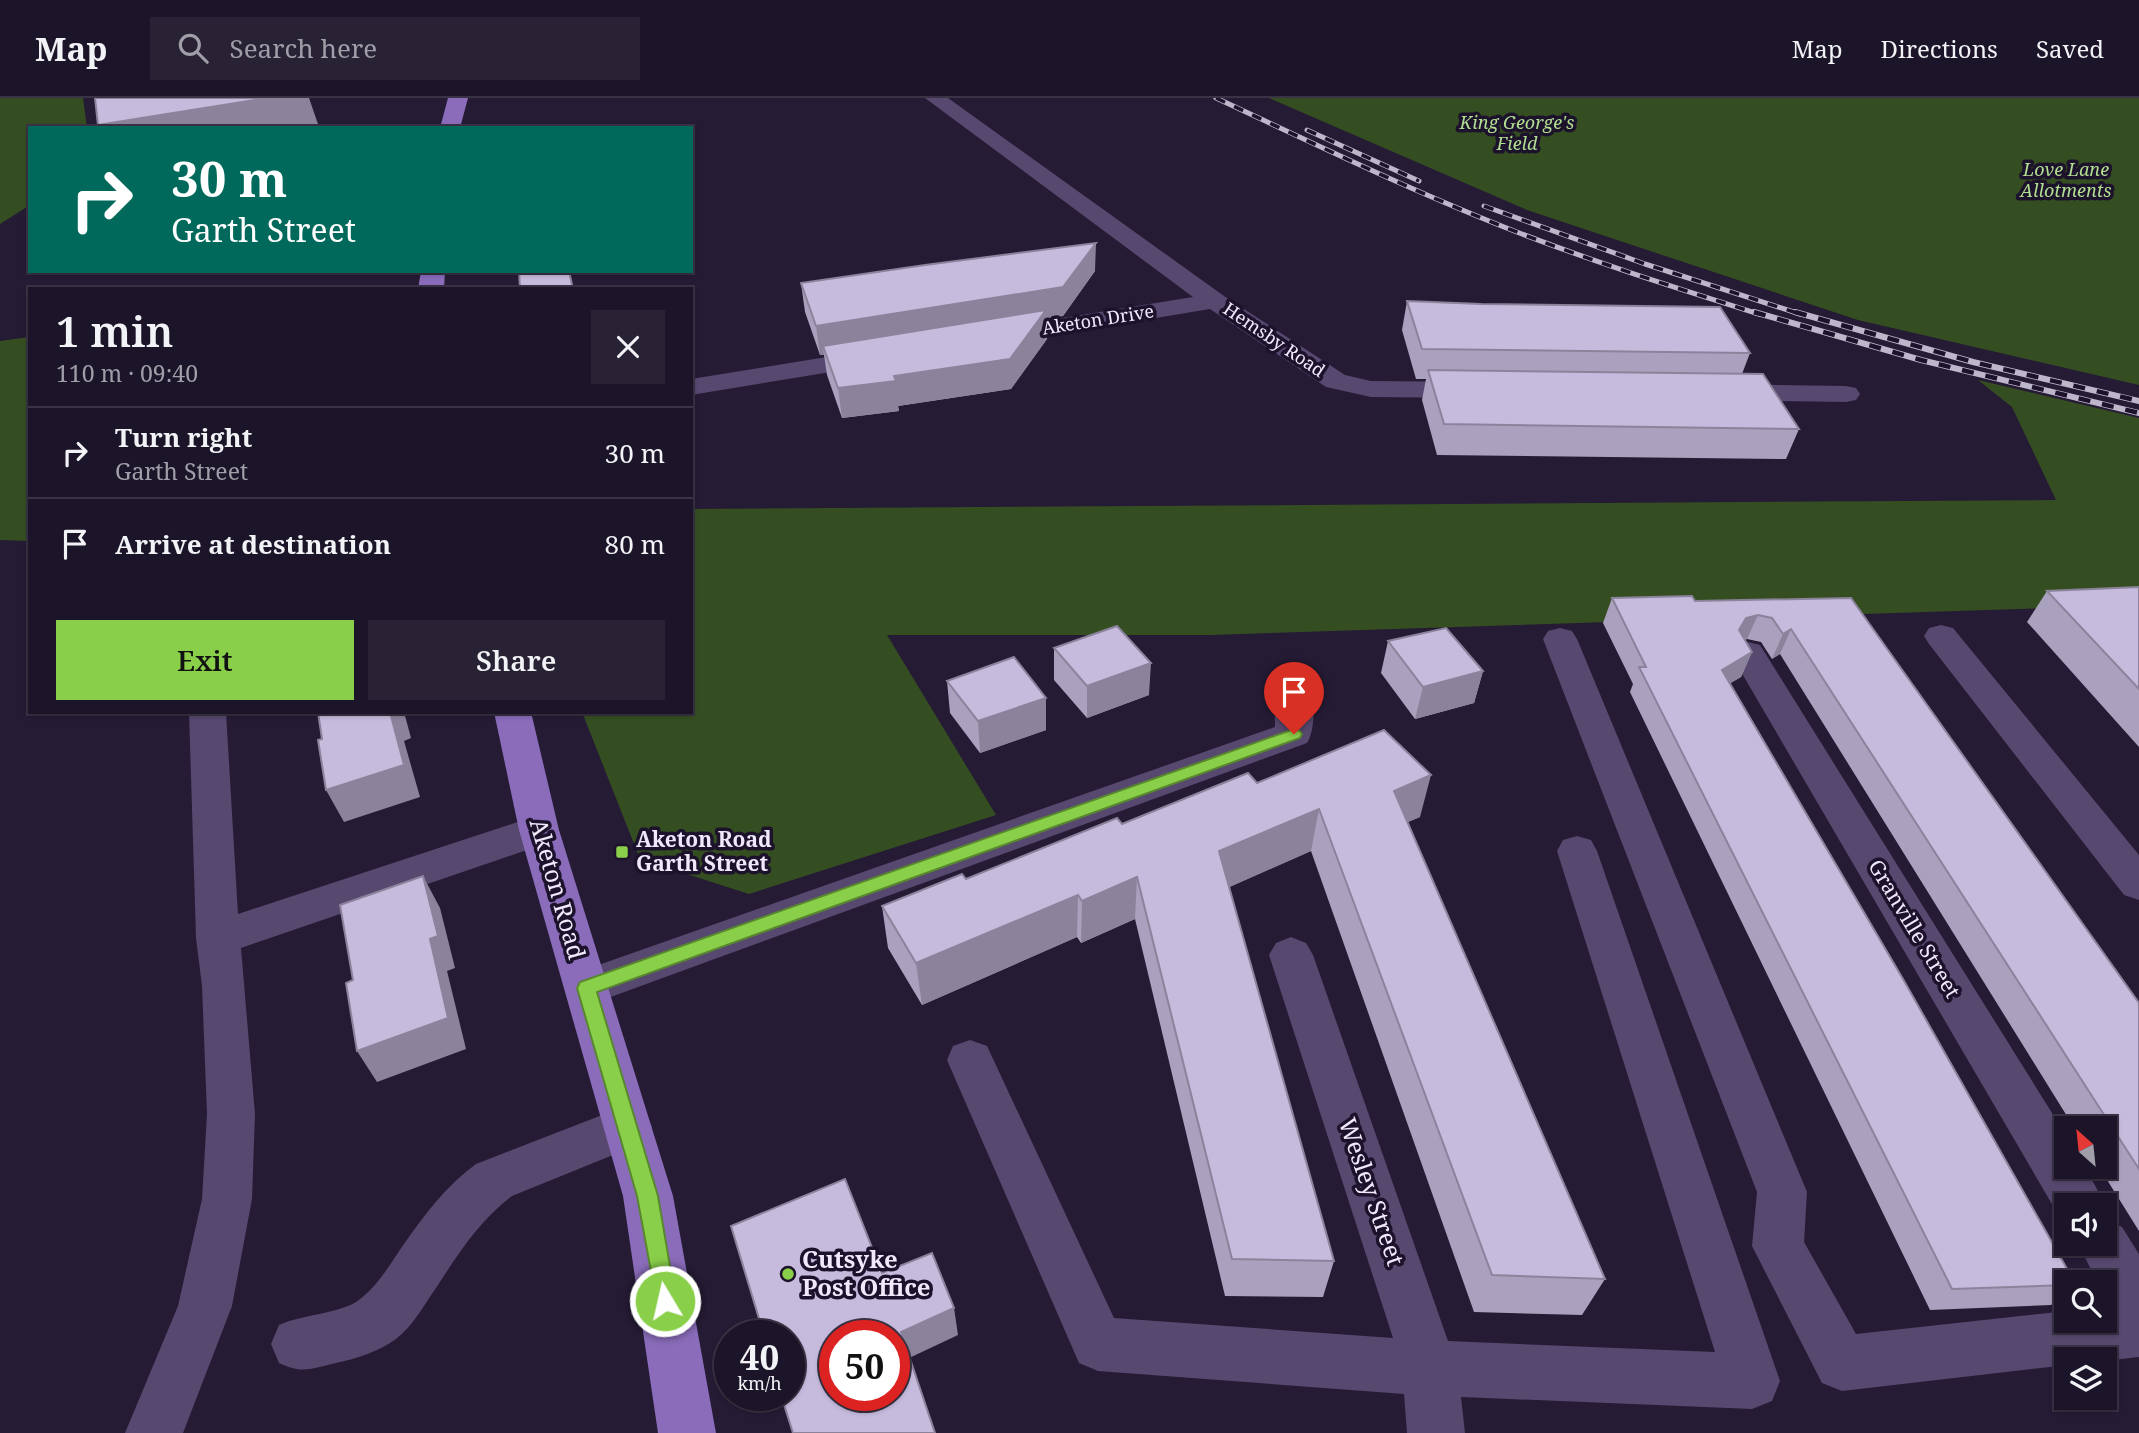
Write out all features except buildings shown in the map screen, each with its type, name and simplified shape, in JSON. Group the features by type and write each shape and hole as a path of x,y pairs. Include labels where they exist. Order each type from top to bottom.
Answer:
{"main road":[{"path":"450,126 458,98"},
{"name":"Aketon Road","path":"512,714 539,830 648,1196 687,1433"}],"street":[{"name":"Hemsby Road","path":"935,98 1215,301 1336,381 1371,389 1496,390"},
{"name":"Aketon Drive","path":"967,342 1215,301"},
{"path":"693,387 898,353"},
{"path":"1692,392 1846,394"},
{"path":"1941,636 2139,884"},
{"path":"1560,639 1782,1192 1778,1246 1842,1363 2139,1330"},
{"name":"Granville Street","path":"1748,653 2073,1193"},
{"path":"586,988 1294,734 1292,683"},
{"path":"154,1433 205,1306 227,1199 231,1114 206,714"},
{"path":"218,938 539,830"},
{"path":"970,1060 1098,1344 1430,1368 1752,1381 1577,851"},
{"name":"Wesley Street","path":"1291,955 1430,1368 1436,1433"},
{"path":"299,1344 356,1331 374,1322 391,1307 461,1208 476,1192 494,1180 628,1127"},
{"path":"2111,1256 2139,1303"}],"green space":[{"path":"0,98 83,98 87,126 28,126 28,206 0,224"},
{"path":"1269,98 2139,98 2139,385 1858,320 1527,210"},
{"path":"28,337 28,541 0,540 0,341"},
{"path":"1978,380 2139,418 2139,605 1210,635 887,635 996,815 749,894 640,859 583,714 693,714 693,509 2056,500 2012,407"}],"railway":[{"path":"1216,98 1483,219 1610,266 1759,314"},
{"path":"1307,130 1419,181"},
{"path":"1484,206 1645,264 1800,314"},
{"path":"1754,312 1921,360 2139,413"},
{"path":"1795,312 1973,362 2139,401"}],"place":[{"name":"Aketon Road Garth Street","path":"622,852"},
{"name":"Cutsyke Post Office","path":"788,1274"}],"route":[{"path":"665,1301 648,1196 586,988 1294,734"}],"park label":[{"name":"King George's Field","path":"1517,133"},
{"name":"Love Lane Allotments","path":"2066,180"}]}
